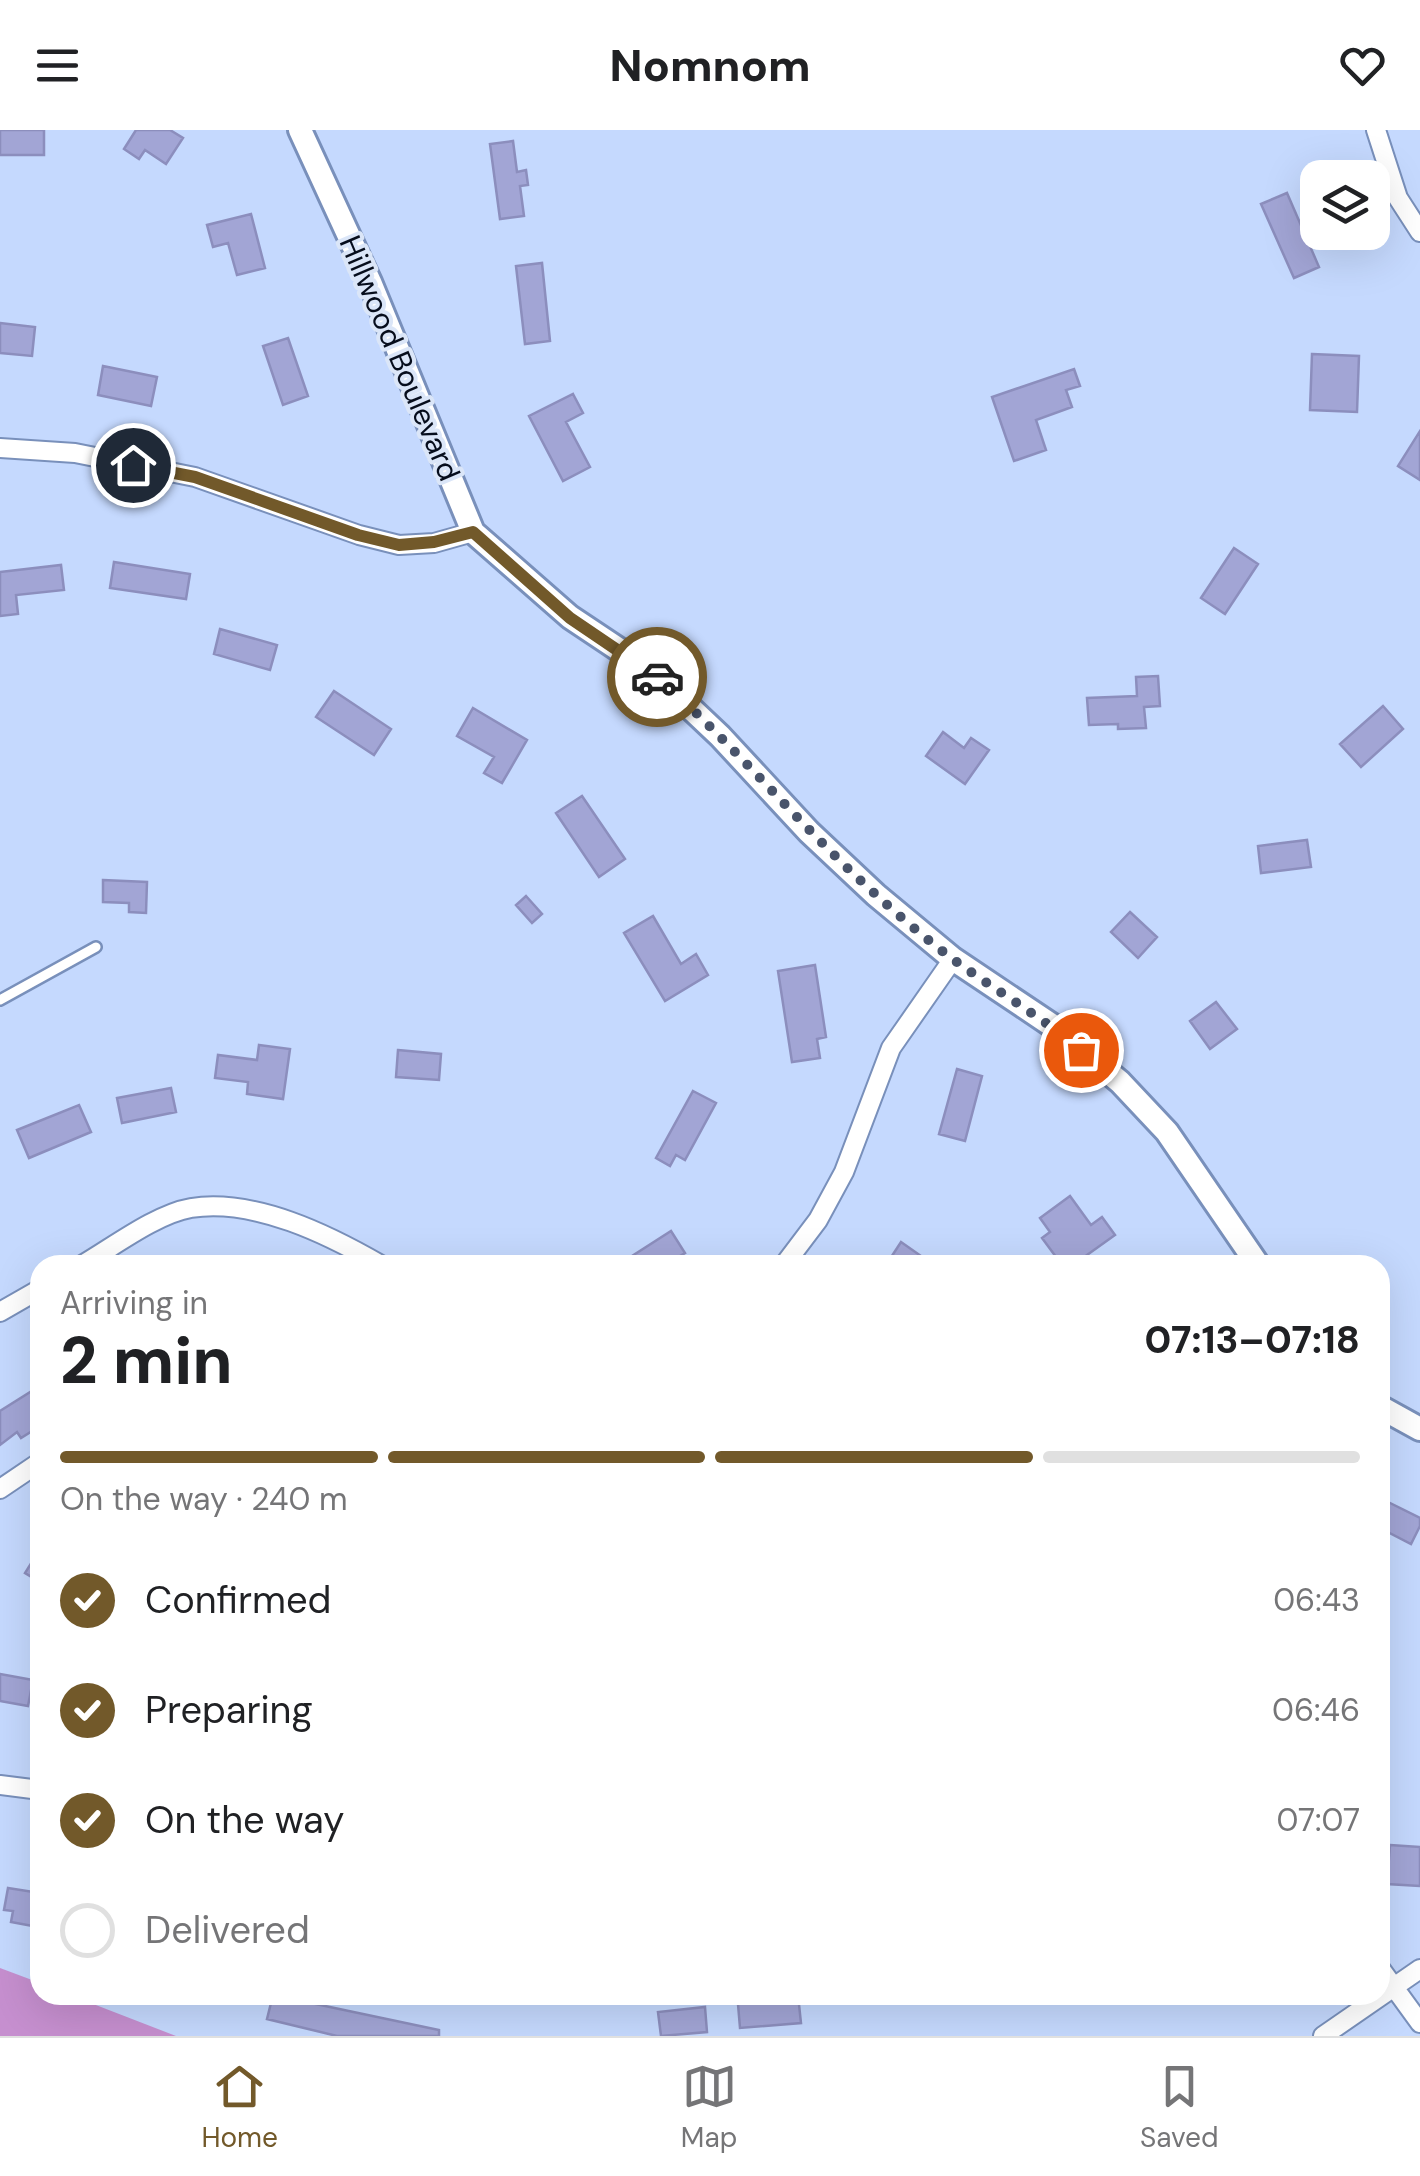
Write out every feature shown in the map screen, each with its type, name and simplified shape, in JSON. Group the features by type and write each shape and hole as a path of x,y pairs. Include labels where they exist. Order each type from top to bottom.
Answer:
{"street":[{"name":"Hillwood Boulevard","path":"300,130 370,282 473,532 570,618 666,685 822,844 952,959 1053,1026 1120,1082 1168,1132 1251,1255"},
{"path":"1376,130 1398,198 1420,232"},
{"path":"0,448 75,454 195,477 358,535 399,545 434,542 473,532"},
{"path":"792,1255 818,1220 844,1172 891,1048 952,959"},
{"path":"99,1255 149,1225 190,1208 240,1210 286,1219 364,1255"},
{"path":"0,1312 30,1295"},
{"path":"1390,1412 1420,1429"},
{"path":"0,1490 30,1469"},
{"path":"0,1785 30,1789"},
{"path":"1390,1991 1420,1969"},
{"path":"1390,1981 1420,2023"},
{"path":"1322,2036 1369,2005"}],"lane":[{"path":"0,1000 96,947"}],"shaded area":[{"path":"0,1968 30,1979 30,2005 96,2005 176,2036 0,2036"}],"building":[{"path":"0,130 44,130 44,155 0,155"},
{"path":"136,130 170,130 183,138 166,164 145,150 139,159 124,149"},
{"path":"513,141 517,172 526,170 528,185 520,186 524,216 500,219 490,144"},
{"path":"1287,193 1300,223 1300,250 1312,250 1319,267 1294,278 1261,204"},
{"path":"251,214 265,268 237,275 228,243 213,247 207,225"},
{"path":"542,263 550,341 525,344 516,266"},
{"path":"0,323 35,327 32,356 0,353"},
{"path":"288,338 308,396 283,405 263,346"},
{"path":"1312,354 1359,356 1357,412 1310,410"},
{"path":"103,366 157,377 151,406 98,395"},
{"path":"1074,369 1080,386 1066,390 1072,407 1036,420 1046,450 1014,461 992,397"},
{"path":"573,394 583,413 566,422 590,467 563,481 529,416"},
{"path":"1420,431 1420,480 1398,466"},
{"path":"1234,548 1258,564 1225,614 1201,598"},
{"path":"114,562 190,574 186,599 110,588"},
{"path":"61,565 64,590 16,595 18,614 0,616 0,572"},
{"path":"220,629 277,645 270,670 214,654"},
{"path":"1158,676 1160,706 1144,707 1146,728 1089,725 1087,698 1137,696 1136,677"},
{"path":"334,691 391,729 374,755 316,717"},
{"path":"1383,706 1403,729 1361,767 1340,744"},
{"path":"473,708 527,740 502,783 484,773 494,757 457,736"},
{"path":"943,732 964,748 971,738 989,750 965,784 926,756"},
{"path":"582,796 625,859 599,877 556,813"},
{"path":"1307,840 1311,867 1261,873 1258,846"},
{"path":"103,880 147,882 146,913 129,912 129,903 103,902"},
{"path":"526,896 542,914 532,923 516,905"},
{"path":"1130,912 1157,937 1138,958 1111,932"},
{"path":"653,916 681,964 696,954 708,975 665,1001 624,933"},
{"path":"815,965 826,1037 817,1039 820,1058 792,1062 778,971"},
{"path":"1216,1002 1237,1029 1210,1049 1190,1021"},
{"path":"259,1045 290,1049 283,1099 247,1094 248,1082 215,1078 218,1055 257,1060"},
{"path":"398,1050 441,1054 439,1080 396,1077"},
{"path":"957,1069 982,1076 965,1141 939,1134"},
{"path":"171,1088 176,1112 122,1123 117,1098"},
{"path":"693,1091 716,1103 685,1160 676,1155 670,1166 656,1158"},
{"path":"79,1105 91,1132 29,1158 17,1130"},
{"path":"1070,1196 1091,1225 1102,1217 1115,1235 1087,1255 1055,1255 1042,1238 1050,1232 1040,1218"},
{"path":"671,1231 685,1253 682,1255 634,1255"},
{"path":"901,1242 920,1255 893,1255"},
{"path":"30,1392 30,1432 21,1438 17,1432 0,1445 0,1411"},
{"path":"1390,1503 1420,1518 1411,1544 1390,1533"},
{"path":"0,1674 30,1679 28,1706 0,1701"},
{"path":"1390,1845 1420,1847 1420,1886 1390,1884"},
{"path":"8,1888 30,1891 30,1926 11,1922 13,1911 4,1910"},
{"path":"270,2005 320,2005 439,2030 439,2036 337,2036 267,2019"},
{"path":"738,2005 799,2005 801,2023 740,2028"},
{"path":"705,2007 707,2032 661,2036 658,2012"}],"way so far":[{"path":"657,677 876,895 952,959 1053,1026 1081,1050"}],"route":[{"path":"133,465 195,477 358,535 399,545 434,542 473,532 570,618 657,677"}]}
